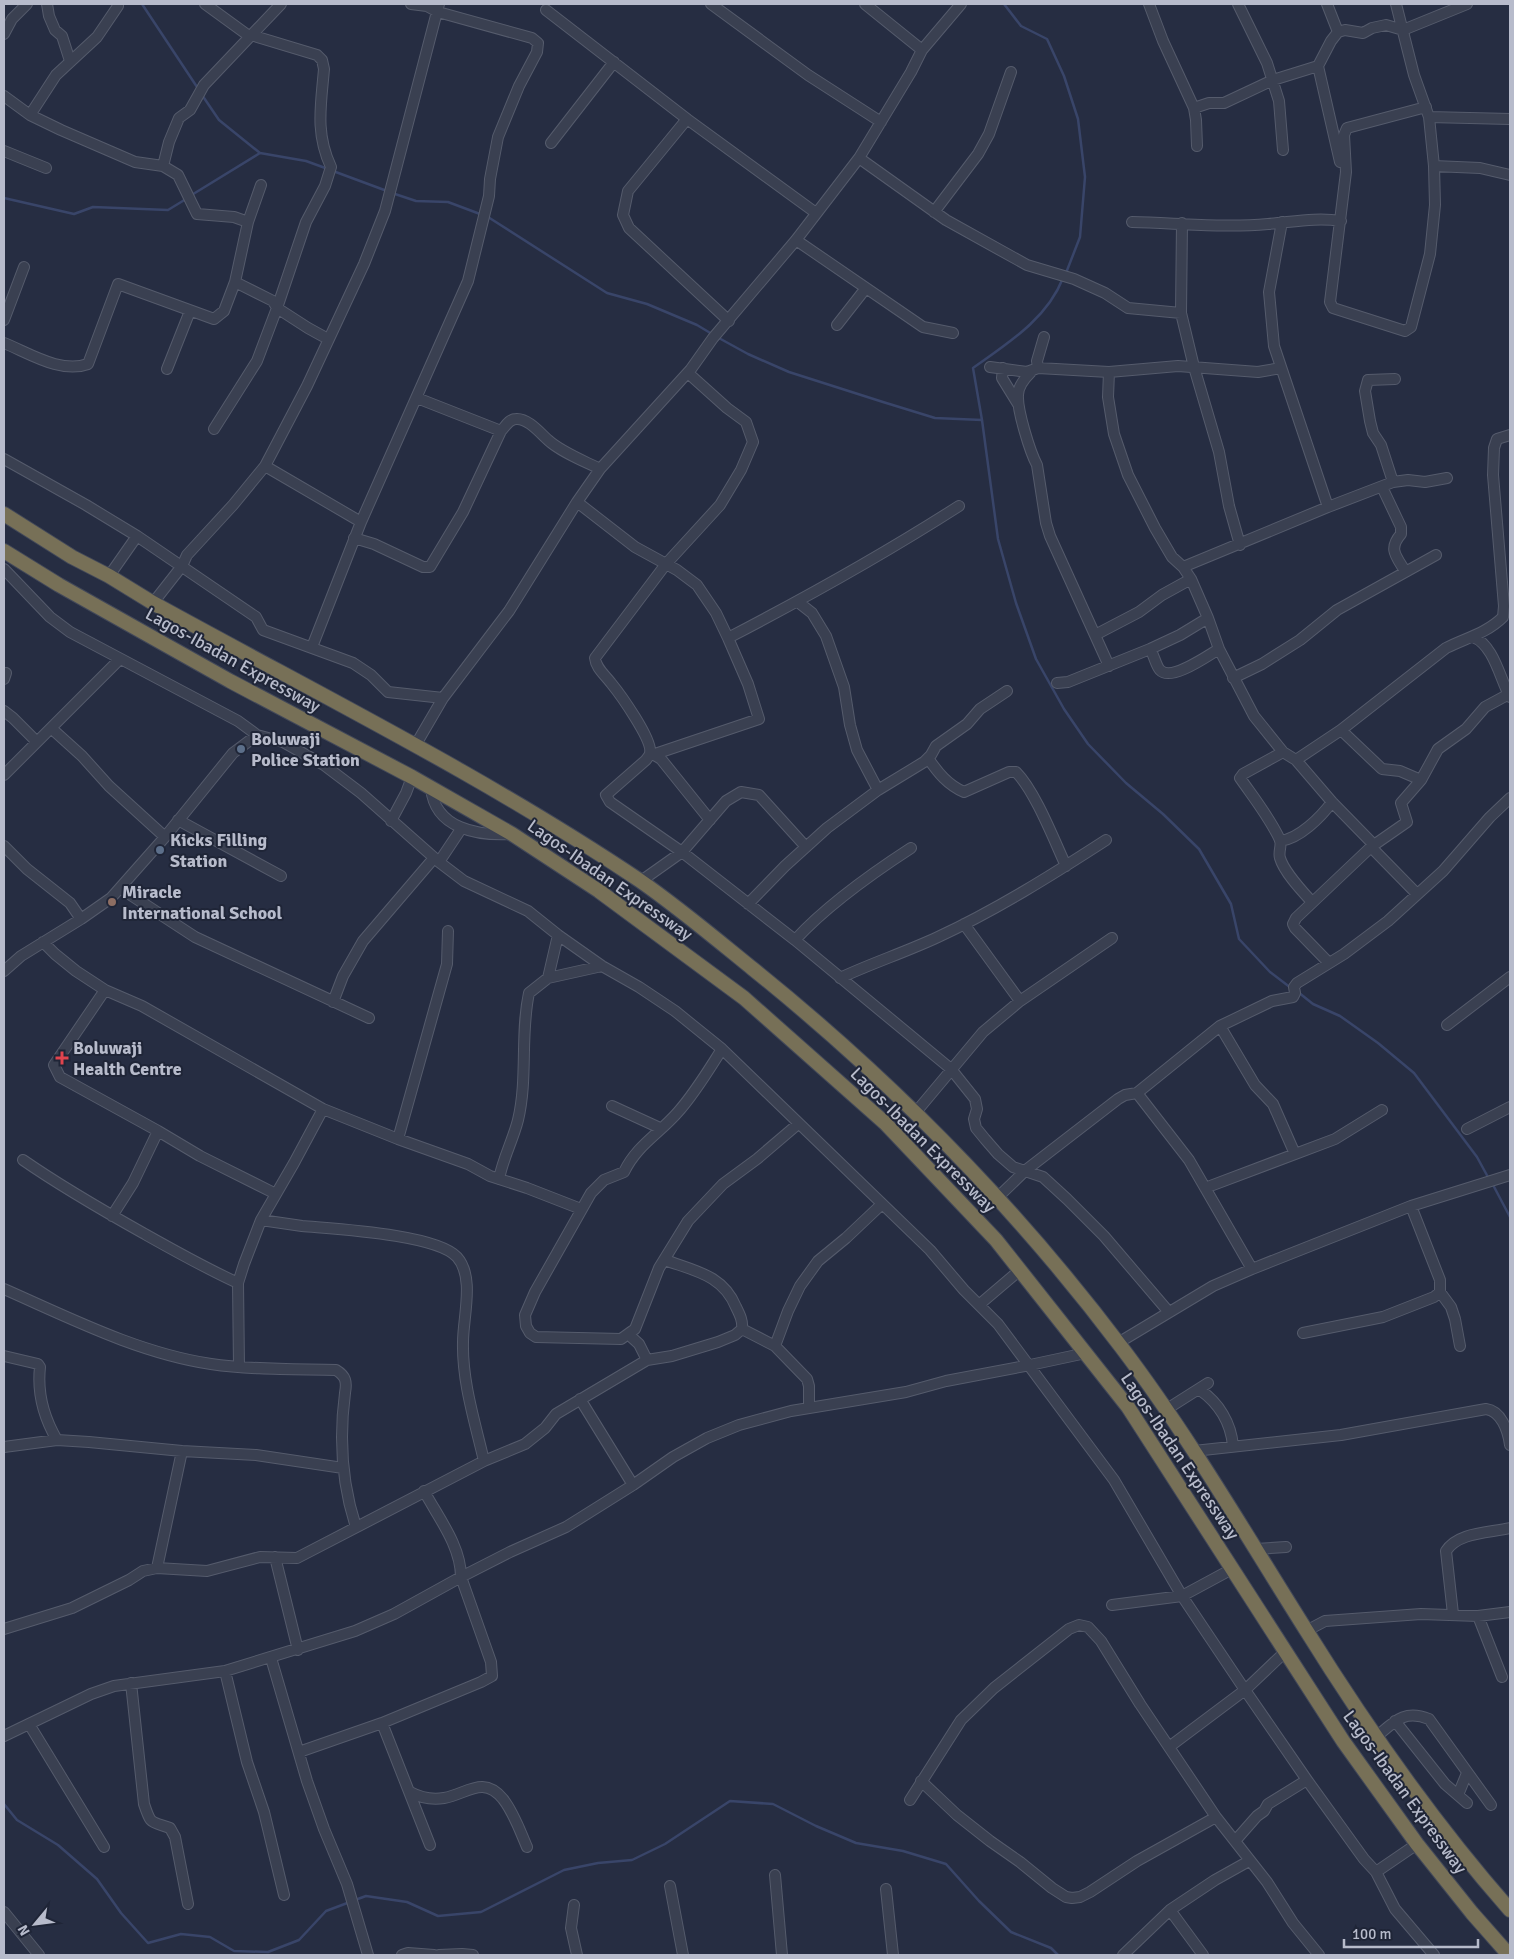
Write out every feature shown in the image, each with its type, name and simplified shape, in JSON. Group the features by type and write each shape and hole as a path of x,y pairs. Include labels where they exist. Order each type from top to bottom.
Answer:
{"highway":[{"name":"Lagos-Ibadan Expressway","path":"4,514 72,557 109,576 153,603 493,789 641,882 728,948 813,1017 916,1112 997,1198 1118,1343 1167,1410 1194,1451 1306,1631 1376,1737 1435,1819 1510,1910"},
{"name":"Lagos-Ibadan Expressway","path":"4,550 58,585 230,681 412,777 512,834 599,890 744,998 885,1123 996,1240 1086,1352 1128,1408 1343,1741 1417,1844 1472,1913 1509,1955"}],"street":[{"path":"47,4 49,16 55,30 62,36 70,61"},
{"path":"205,4 250,36 317,55 322,60 324,69 320,128 323,150 331,167 325,186 306,222 257,360 214,429"},
{"path":"163,166 179,118 190,110 204,85 281,4"},
{"path":"312,647 360,522 468,281 489,196 490,179 498,137 519,86 538,52 538,43 532,38 438,8 411,4"},
{"path":"711,4 808,75 881,122"},
{"path":"865,4 922,50"},
{"path":"415,746 444,698 509,610 600,469 688,373 728,320 796,240 859,158 922,50 961,4"},
{"path":"1149,4 1163,41 1194,108 1197,146"},
{"path":"1238,4 1267,63 1273,80 1279,101 1283,150"},
{"path":"1326,4 1338,32"},
{"path":"1396,4 1414,75 1426,107 1429,117 1434,166 1435,205 1430,254 1411,327 1405,331 1333,308 1330,302 1346,172 1344,135 1347,128 1426,107"},
{"path":"1346,172 1341,163 1318,66 1331,41 1338,32 1345,30 1363,33 1372,28 1386,25 1403,30 1467,4"},
{"path":"4,34 20,6"},
{"path":"30,115 56,75 97,37 118,6"},
{"path":"153,603 182,566 187,555 233,505 265,466 307,386 364,264 384,211 438,8"},
{"path":"546,10 686,119 816,213"},
{"path":"551,143 614,62"},
{"path":"1194,108 1209,103 1224,103 1273,80 1318,66"},
{"path":"934,212 982,147 993,125 1011,72"},
{"path":"4,96 30,115 135,162 163,166 178,175 197,214 234,217 248,222"},
{"path":"1429,117 1510,119"},
{"path":"686,119 628,191 623,216 629,228 646,245 728,320"},
{"path":"4,151 46,168"},
{"path":"859,158 946,220 1028,266 1074,279 1105,292 1128,308 1181,313"},
{"path":"1434,166 1480,168 1510,175"},
{"path":"4,343 63,367 78,368 88,364 114,290 118,284 214,319 224,311 235,282 248,222 262,185"},
{"path":"1132,222 1268,224 1324,218 1341,221"},
{"path":"1282,222 1269,292 1274,346 1328,507"},
{"path":"1182,223 1181,313 1194,367 1219,452 1229,506 1240,545"},
{"path":"796,240 923,327 953,332"},
{"path":"4,320 7,299 24,267"},
{"path":"235,282 274,301 277,308 308,328 328,338"},
{"path":"837,325 866,288"},
{"path":"167,369 190,311"},
{"path":"1044,337 1035,370 1023,380 1018,394 1019,405 1037,465 1050,536 1109,666"},
{"path":"990,367 1109,372 1178,366 1258,372 1281,368"},
{"path":"1003,368 1002,378 1019,405"},
{"path":"1109,372 1108,397 1114,434 1128,475 1154,528 1172,557 1184,567 1192,579 1219,649 1254,716 1283,752 1296,760 1417,894"},
{"path":"688,373 726,408 746,422 753,442 741,470 720,505 666,564 595,658 596,665 622,698 644,732 653,754 710,820"},
{"path":"1393,482 1381,445 1373,433 1365,391 1368,380 1395,379"},
{"path":"417,398 501,431"},
{"path":"354,538 374,544 423,567 430,568 463,512 501,431 510,421 515,419 536,428 550,442 600,469"},
{"path":"1296,760 1341,730 1446,648 1473,637 1495,625 1503,617 1504,606 1493,475 1494,448 1497,439 1510,434"},
{"path":"4,459 86,505 182,566 256,618 263,630 353,663 371,674 388,692 444,698"},
{"path":"265,466 360,522"},
{"path":"1184,567 1393,482 1408,480 1425,482 1447,478"},
{"path":"1382,487 1401,527 1401,534 1394,542 1394,548 1395,555 1405,571"},
{"path":"577,502 635,547 666,564 698,586 716,613 728,638 748,684 759,719 653,754 606,794 610,802 682,852 795,940 951,1069 976,1099 977,1108 974,1119 976,1128 998,1154 1014,1167 1043,1177 1067,1199 1104,1236 1168,1312"},
{"path":"728,638 798,602 900,543 959,506"},
{"path":"109,576 136,536"},
{"path":"1233,678 1262,664 1300,640 1337,610 1436,555"},
{"path":"4,568 56,622 70,632 258,734 283,742 324,765 361,792 391,821 464,880 528,910 558,935 602,966 639,987 675,1011 722,1049 930,1250 964,1290 998,1324 1114,1480 1182,1596 1245,1690 1307,1780 1364,1859 1376,1872 1395,1909 1434,1955"},
{"path":"1095,636 1139,612 1162,595 1192,579"},
{"path":"798,602 812,613 826,636 844,687 850,724 857,750 878,790"},
{"path":"1056,683 1068,682 1150,649 1180,635 1208,618"},
{"path":"1329,963 1295,928 1296,918 1373,846 1407,822 1401,803 1422,780 1438,750 1466,729 1486,707 1510,696 1492,657 1481,640 1473,637"},
{"path":"1150,649 1156,658 1157,665 1166,674 1175,674 1219,649"},
{"path":"4,775 120,659"},
{"path":"748,904 785,866 827,828 878,790 928,758 936,746 967,724 980,709 1007,691"},
{"path":"4,711 37,742"},
{"path":"52,728 82,756 109,786 165,837"},
{"path":"1341,730 1382,769 1400,771 1422,780"},
{"path":"4,970 21,956 111,898 165,837 233,753 258,734"},
{"path":"1283,752 1243,774 1240,778 1258,803 1280,841 1279,856 1281,862 1298,888 1312,902"},
{"path":"928,758 942,778 964,792 1009,772 1016,772 1021,777 1040,811 1066,866"},
{"path":"391,821 412,777"},
{"path":"431,788 432,800 440,812 461,829 484,834 512,834"},
{"path":"641,882 682,852 726,801 741,792 760,795 806,847"},
{"path":"997,1198 1026,1170 1118,1099 1124,1095 1137,1093 1220,1026 1272,1001 1293,997 1295,993 1294,987 1297,982 1344,954 1388,921 1443,871 1490,817 1510,798"},
{"path":"1280,841 1294,836 1322,816 1332,802"},
{"path":"178,820 282,876"},
{"path":"333,1002 343,976 363,942 437,860 461,829"},
{"path":"840,978 936,938 964,924 1066,866 1106,840"},
{"path":"795,940 808,925 865,878 912,848"},
{"path":"5,851 70,903 81,919"},
{"path":"120,888 194,937 369,1018"},
{"path":"964,924 1020,1001"},
{"path":"398,1139 447,964 448,931"},
{"path":"548,978 558,935"},
{"path":"916,1112 983,1032 1020,1001 1112,938"},
{"path":"43,942 76,971 105,990 142,1006 323,1109 468,1164 499,1179 581,1209"},
{"path":"499,1179 503,1161 518,1120 529,992 548,978 602,966"},
{"path":"1447,1025 1510,977"},
{"path":"105,990 54,1065 64,1080 200,1156 276,1194"},
{"path":"1220,1026 1255,1085 1273,1104 1295,1154"},
{"path":"722,1049 696,1090 677,1114 641,1146 629,1160 624,1172 604,1180 591,1193 535,1292 525,1315 526,1326 530,1333 536,1337 621,1339 635,1329 665,1260 688,1221 723,1184 757,1159 798,1124"},
{"path":"1137,1093 1189,1160 1252,1269"},
{"path":"612,1106 660,1128"},
{"path":"1468,1129 1510,1108"},
{"path":"239,1367 238,1282 261,1220 323,1109"},
{"path":"1205,1188 1335,1139 1382,1110"},
{"path":"112,1216 133,1183 158,1131"},
{"path":"23,1160 60,1186 112,1216 207,1269 238,1282"},
{"path":"1118,1343 1212,1286 1411,1206 1510,1175"},
{"path":"775,1346 800,1286 818,1261 882,1204"},
{"path":"1411,1206 1440,1280 1440,1292 1451,1308 1460,1346"},
{"path":"261,1220 384,1234 428,1243 456,1256 463,1266 468,1293 465,1307 464,1366 484,1461"},
{"path":"4,1629 72,1608 129,1580 143,1571 157,1568 207,1571 260,1557 297,1558 484,1461 525,1444 545,1428 556,1414 647,1360 672,1356 718,1342 735,1335 742,1329 743,1322 735,1303 724,1287 715,1279 665,1260"},
{"path":"980,1304 1020,1270"},
{"path":"4,1289 102,1332 150,1349 210,1364 239,1367 336,1370 343,1374 346,1382 343,1406 343,1468 347,1500 356,1528"},
{"path":"1303,1333 1382,1317 1434,1297 1440,1292"},
{"path":"742,1329 775,1346 807,1379 809,1386 809,1408"},
{"path":"628,1334 639,1344 647,1360"},
{"path":"4,1736 91,1694 114,1686 225,1672 355,1632 394,1614 461,1577 566,1527 633,1485 673,1457 707,1438 739,1425 809,1408 872,1399 946,1381 1086,1352"},
{"path":"4,1356 38,1364 40,1367 41,1401 46,1419 57,1440"},
{"path":"1167,1410 1204,1386 1219,1407 1232,1432 1233,1446"},
{"path":"580,1399 633,1485"},
{"path":"1194,1451 1341,1435 1486,1409 1492,1410 1500,1417 1509,1437 1510,1445"},
{"path":"4,1447 57,1440 256,1456 343,1468"},
{"path":"157,1568 182,1451"},
{"path":"299,1752 382,1723 482,1682 492,1676 490,1662 461,1577 461,1565 456,1551 424,1491"},
{"path":"1453,1614 1446,1551 1451,1543 1460,1539 1510,1528"},
{"path":"1256,1549 1286,1547"},
{"path":"275,1558 298,1650"},
{"path":"1112,1605 1182,1596 1232,1569"},
{"path":"1306,1631 1325,1621 1421,1614 1478,1616 1510,1612"},
{"path":"1478,1616 1502,1677"},
{"path":"910,1800 961,1720 1012,1673 1069,1629 1080,1625 1088,1627 1101,1641 1168,1747 1216,1817 1267,1882 1293,1923 1319,1955"},
{"path":"1168,1747 1245,1690 1285,1652"},
{"path":"271,1658 324,1829 347,1884 368,1955"},
{"path":"225,1672 247,1762 264,1812 284,1895"},
{"path":"131,1683 144,1804 149,1819 153,1823 170,1828 175,1837 188,1904"},
{"path":"1376,1737 1395,1721 1416,1714 1428,1719 1467,1773 1475,1780 1491,1805"},
{"path":"1395,1721 1445,1784 1467,1803"},
{"path":"382,1723 430,1845"},
{"path":"29,1724 104,1847"},
{"path":"1458,1795 1467,1773"},
{"path":"1235,1841 1257,1816 1264,1811 1268,1804 1307,1780"},
{"path":"922,1781 957,1815 990,1841 1052,1888 1066,1897 1072,1898 1090,1892 1137,1861 1216,1817"},
{"path":"410,1792 421,1798 433,1799 444,1798 481,1786 492,1789 503,1799 511,1811 527,1847"},
{"path":"1376,1872 1417,1844"},
{"path":"1122,1955 1170,1910 1215,1880 1250,1861"},
{"path":"775,1875 782,1955"},
{"path":"670,1886 684,1955"},
{"path":"886,1889 894,1955"},
{"path":"574,1905 571,1928 577,1955"},
{"path":"1170,1910 1203,1955"},
{"path":"4,1912 39,1955"},
{"path":"402,1955 434,1955"},
{"path":"439,1955 473,1955"}],"waterway":[{"path":"142,4 199,90"},
{"path":"1004,4 1021,26 1047,39 1064,76 1078,119 1085,177 1080,237 1066,273"},
{"path":"202,95 219,120 260,153"},
{"path":"190,196 260,153 306,161 328,169"},
{"path":"333,171 387,191"},
{"path":"392,193 416,201 448,202 480,214"},
{"path":"4,198 74,214 93,207 168,210 186,199"},
{"path":"488,217 607,293 647,304 697,325 712,334"},
{"path":"1063,278 1056,293 1037,318 1013,339 973,368 998,539 1016,603 1036,659 1064,709 1088,744 1126,783 1163,814 1199,849 1231,904 1239,939 1270,972 1291,988"},
{"path":"717,337 748,354 789,372 883,402 935,418 982,420"},
{"path":"1298,992 1313,1004 1340,1016 1378,1043 1414,1073 1477,1157 1489,1179"},
{"path":"1492,1183 1510,1217"},
{"path":"355,1900 366,1896 407,1902 438,1916 481,1912 564,1870 598,1863 632,1860 665,1844 730,1801 773,1804 816,1826 856,1843 903,1851 946,1864 979,1901 1011,1932 1051,1948 1058,1955"},
{"path":"4,1804 17,1820 58,1845 97,1879 121,1913 148,1943 181,1934 210,1937 234,1951 268,1952 299,1940 326,1911 350,1902"}],"place":[{"name":"Boluwaji Police Station","path":"241,749"},
{"name":"Kicks Filling Station","path":"160,850"},
{"name":"Miracle International School","path":"112,902"},
{"name":"Boluwaji Health Centre","path":"62,1058"}]}
